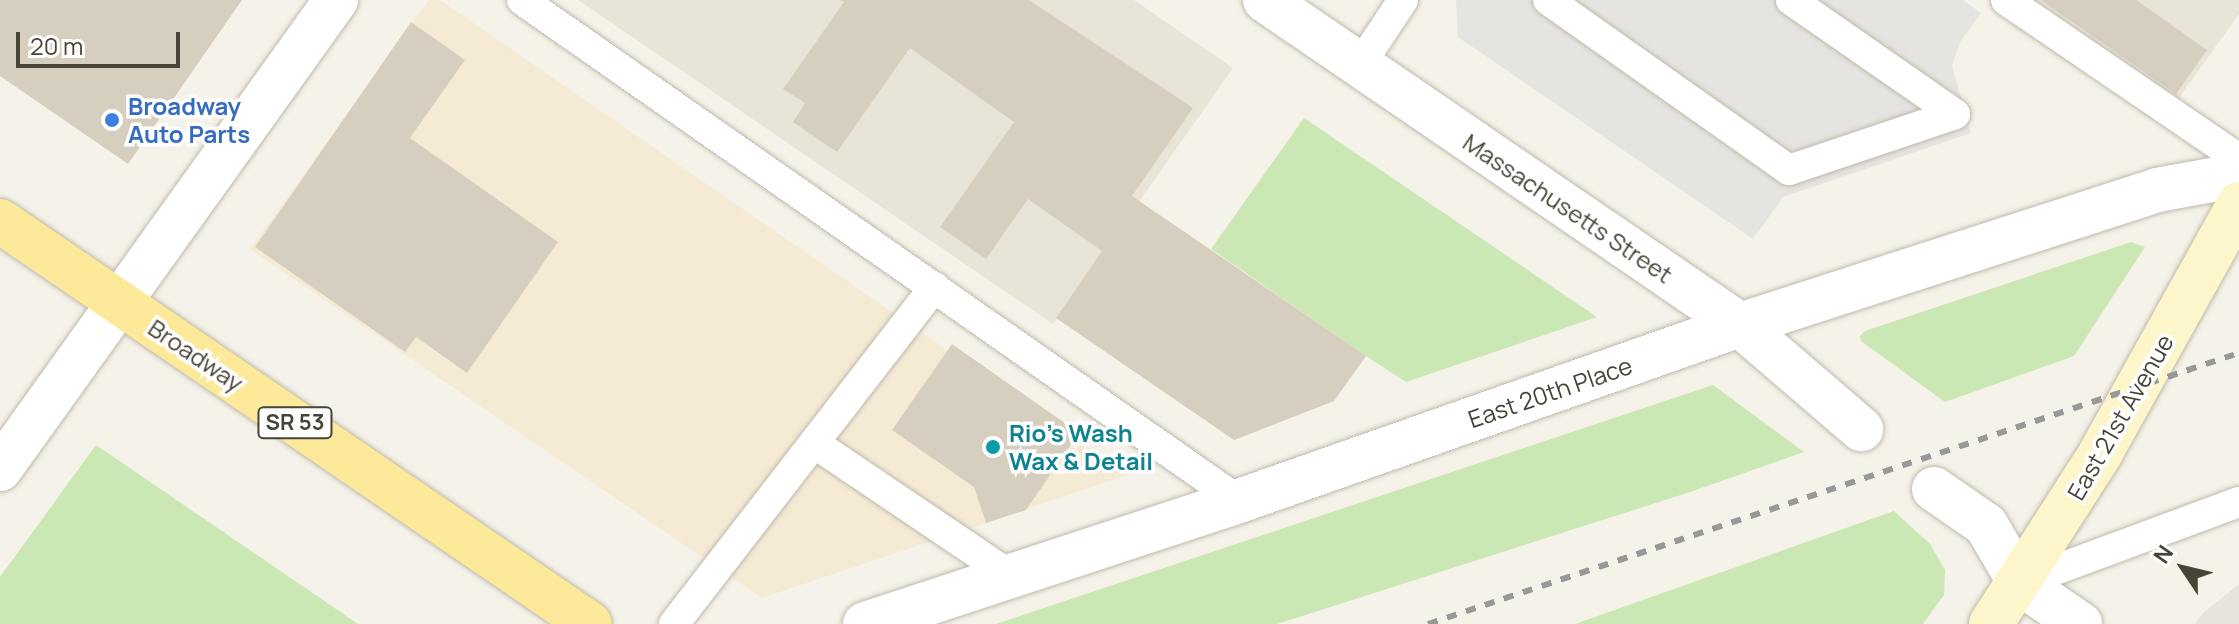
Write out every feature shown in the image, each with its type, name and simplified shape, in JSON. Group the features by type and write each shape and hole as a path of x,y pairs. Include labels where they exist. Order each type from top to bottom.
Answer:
{"main road":[{"name":"Broadway","path":"0,221 590,624"}],"street":[{"path":"0,469 336,0"},
{"name":"Massachusetts Street","path":"1265,0 1740,325 1861,429"},
{"name":"East 20th Place","path":"865,624 1239,501 1740,325 2157,190 2239,175"},
{"name":"East 21st Avenue","path":"1991,624 2020,583 2139,387 2239,204"},
{"path":"1934,489 1986,525 2020,583 2080,624"}],"lane":[{"path":"522,0 1239,501"},
{"path":"1360,65 1403,0"},
{"path":"1548,0 1789,170 1955,114 1791,0"},
{"path":"2006,0 2239,159"},
{"path":"674,624 934,287"},
{"path":"814,443 1011,576"},
{"path":"2020,583 2239,502"}],"shaded area":[{"path":"429,0 440,0 1128,475 762,598 250,249"},
{"path":"578,0 1134,0 1233,68 1053,324"},
{"path":"1456,0 1963,0 1981,13 1960,42 1952,66 1971,133 1783,197 1753,239 1458,37"},
{"path":"2035,0 2239,0 2239,14 2178,99"},
{"path":"2239,584 2239,624 2195,624 2203,613"}],"green space":[{"path":"1304,118 1597,317 1406,382 1366,356 1211,249"},
{"path":"2131,242 2145,247 2074,356 1945,402 1861,341 1860,336 1865,331"},
{"path":"1713,385 1804,452 1687,493 1277,624 996,624"},
{"path":"96,445 358,624 0,624 0,577"},
{"path":"1894,511 1930,544 1945,570 1944,595 1923,624 1575,624"}],"building":[{"name":"Broadway Auto Parts","path":"0,0 242,0 128,164 0,76"},
{"path":"840,0 1029,0 1193,108 1132,196 1366,356 1334,401 1234,440 1056,318 1102,251 1028,199 986,259 940,227 1014,122 910,48 837,152 793,122 805,103 783,89 844,2"},
{"path":"2041,0 2136,0 2207,50 2176,94"},
{"path":"411,22 465,60 410,138 558,242 467,373 416,337 405,352 255,247"},
{"name":"Rio's Wash Wax & Detail","path":"952,344 1079,433 1026,510 986,523 974,487 892,430"}],"railway":[{"path":"1428,624 2239,353"}],"place":[{"name":"Broadway Auto Parts","path":"112,120"},
{"name":"Rio's Wash Wax & Detail","path":"993,447"}]}
